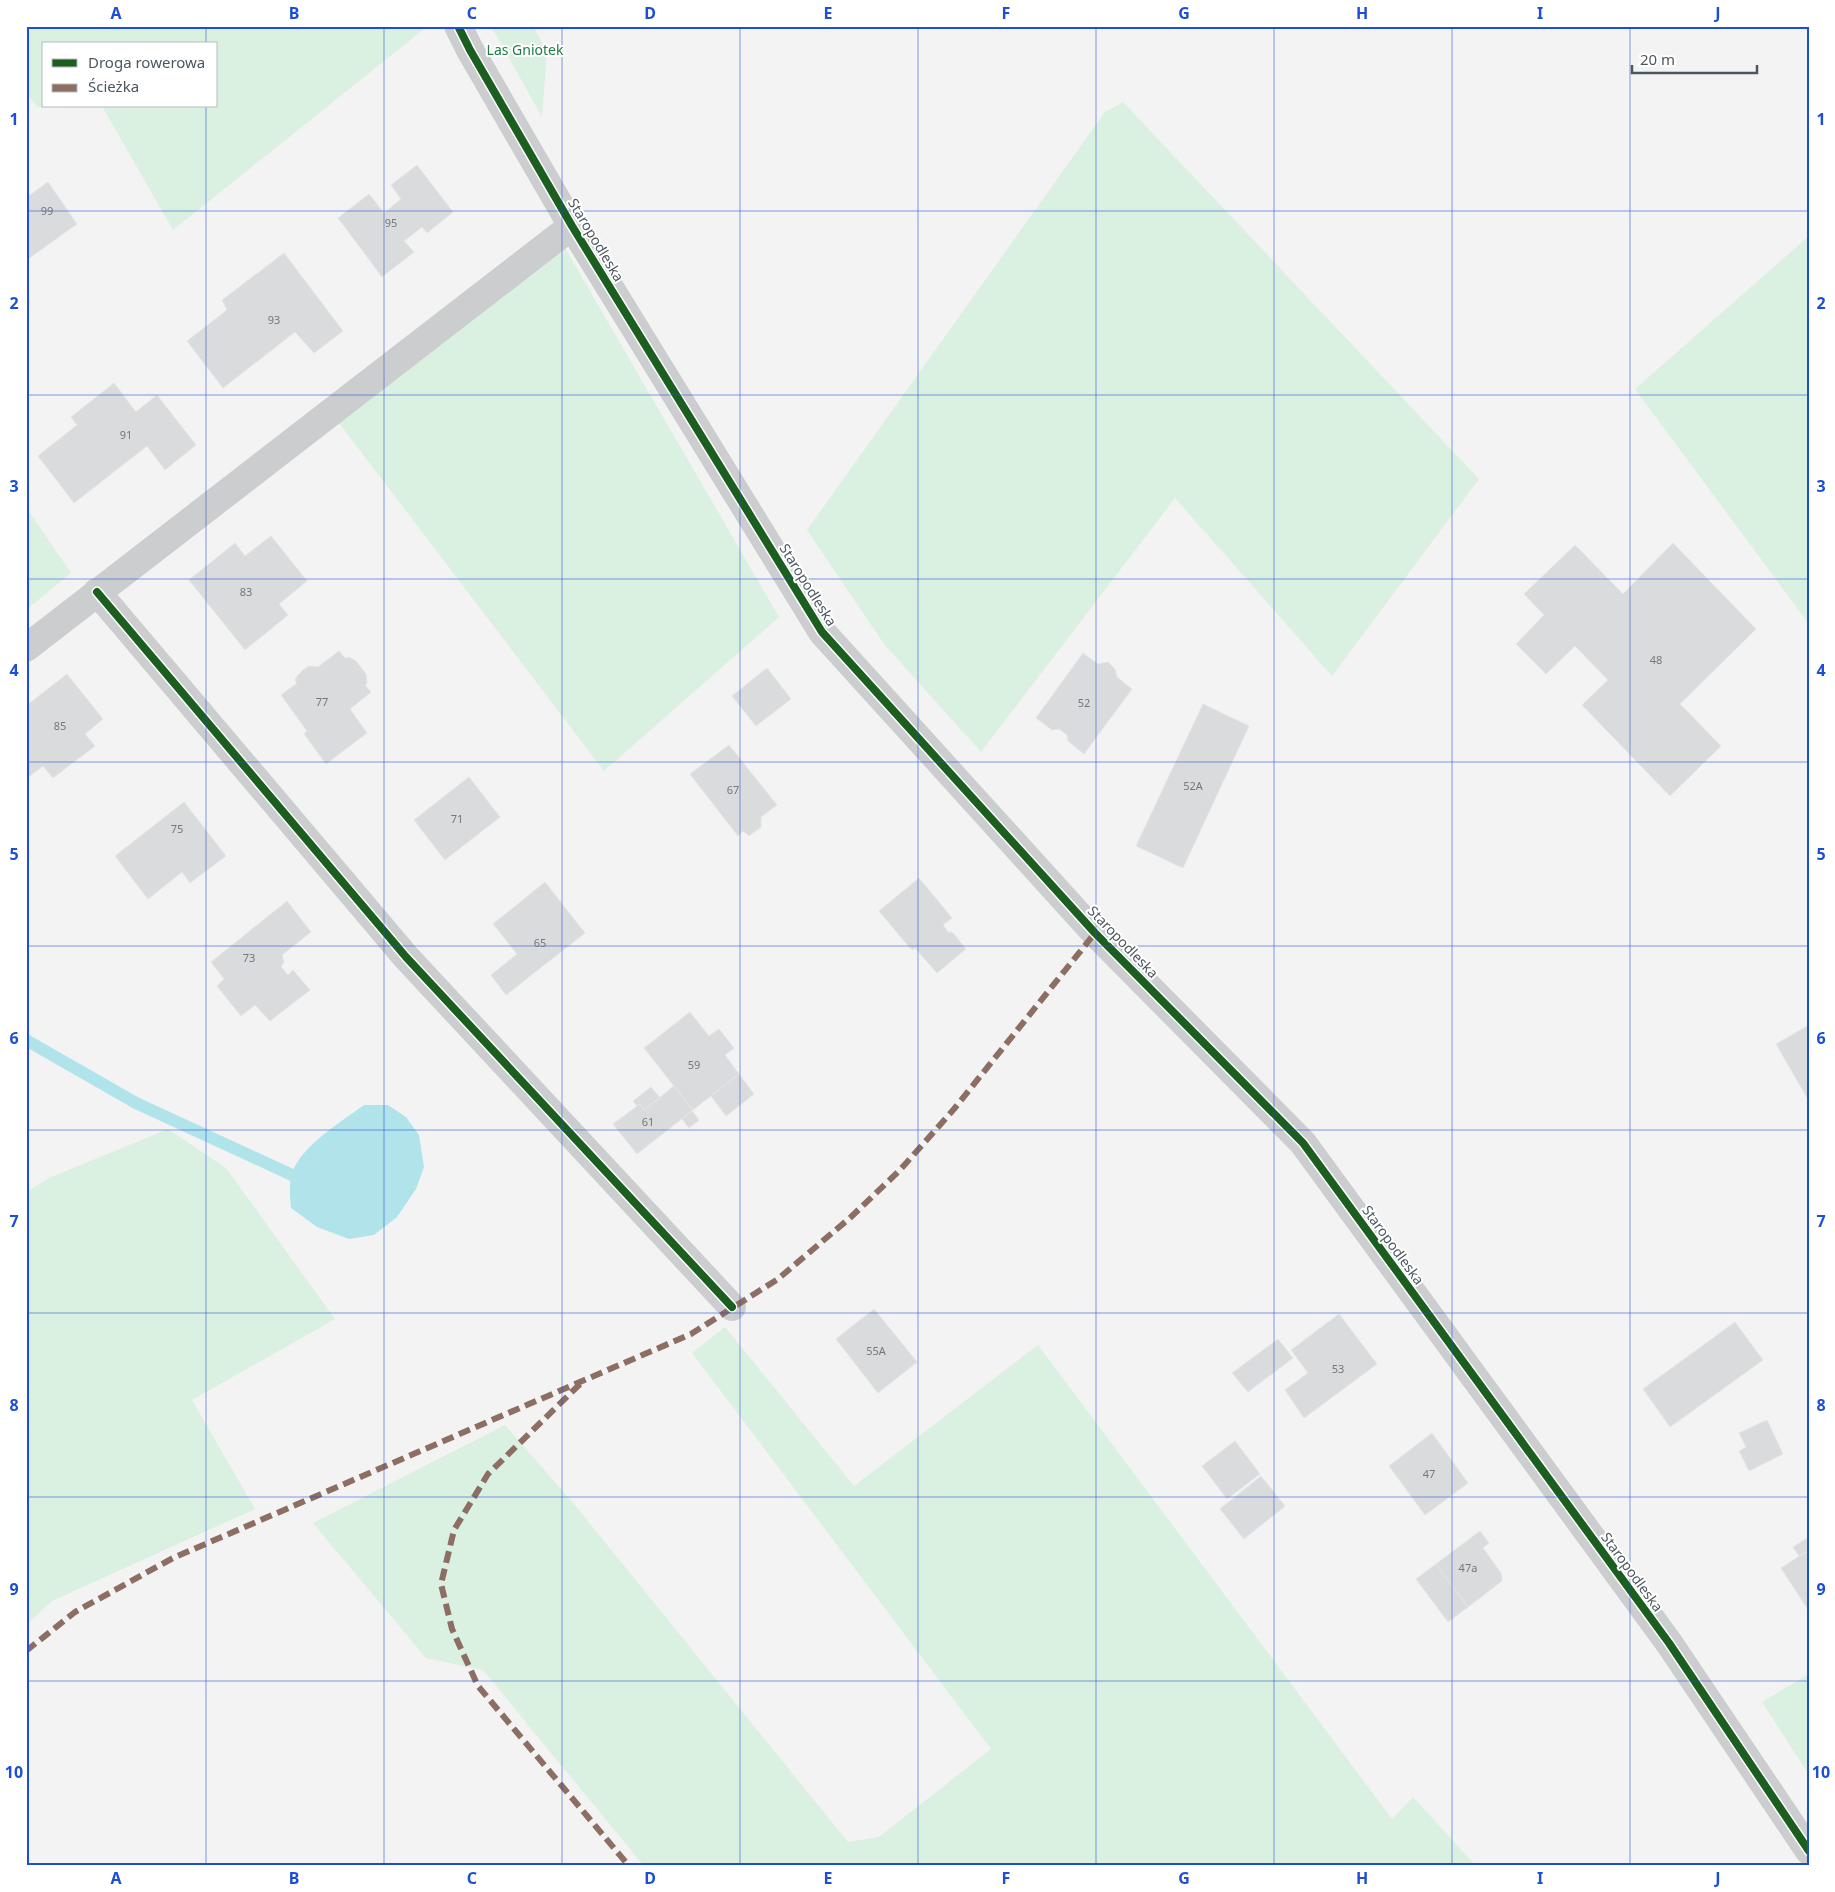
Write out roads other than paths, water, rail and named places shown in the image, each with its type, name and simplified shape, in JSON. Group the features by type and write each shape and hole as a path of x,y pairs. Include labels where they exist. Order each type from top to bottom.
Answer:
{"street":[{"name":"Staropodleska","path":"458,26 572,226 822,632 1095,933 1303,1143 1669,1643 1809,1851"},
{"path":"26,648 572,226"},
{"path":"97,592 406,957 732,1307"}],"water":[{"path":"364,1105 388,1105 406,1117 419,1135 424,1167 416,1189 397,1217 374,1235 349,1239 317,1227 291,1208 290,1181 295,1166 309,1148 326,1132"}],"waterway":[{"path":"26,1040 136,1103 292,1175"}],"park label":[{"name":"Las Gniotek","path":"525,50"}]}
